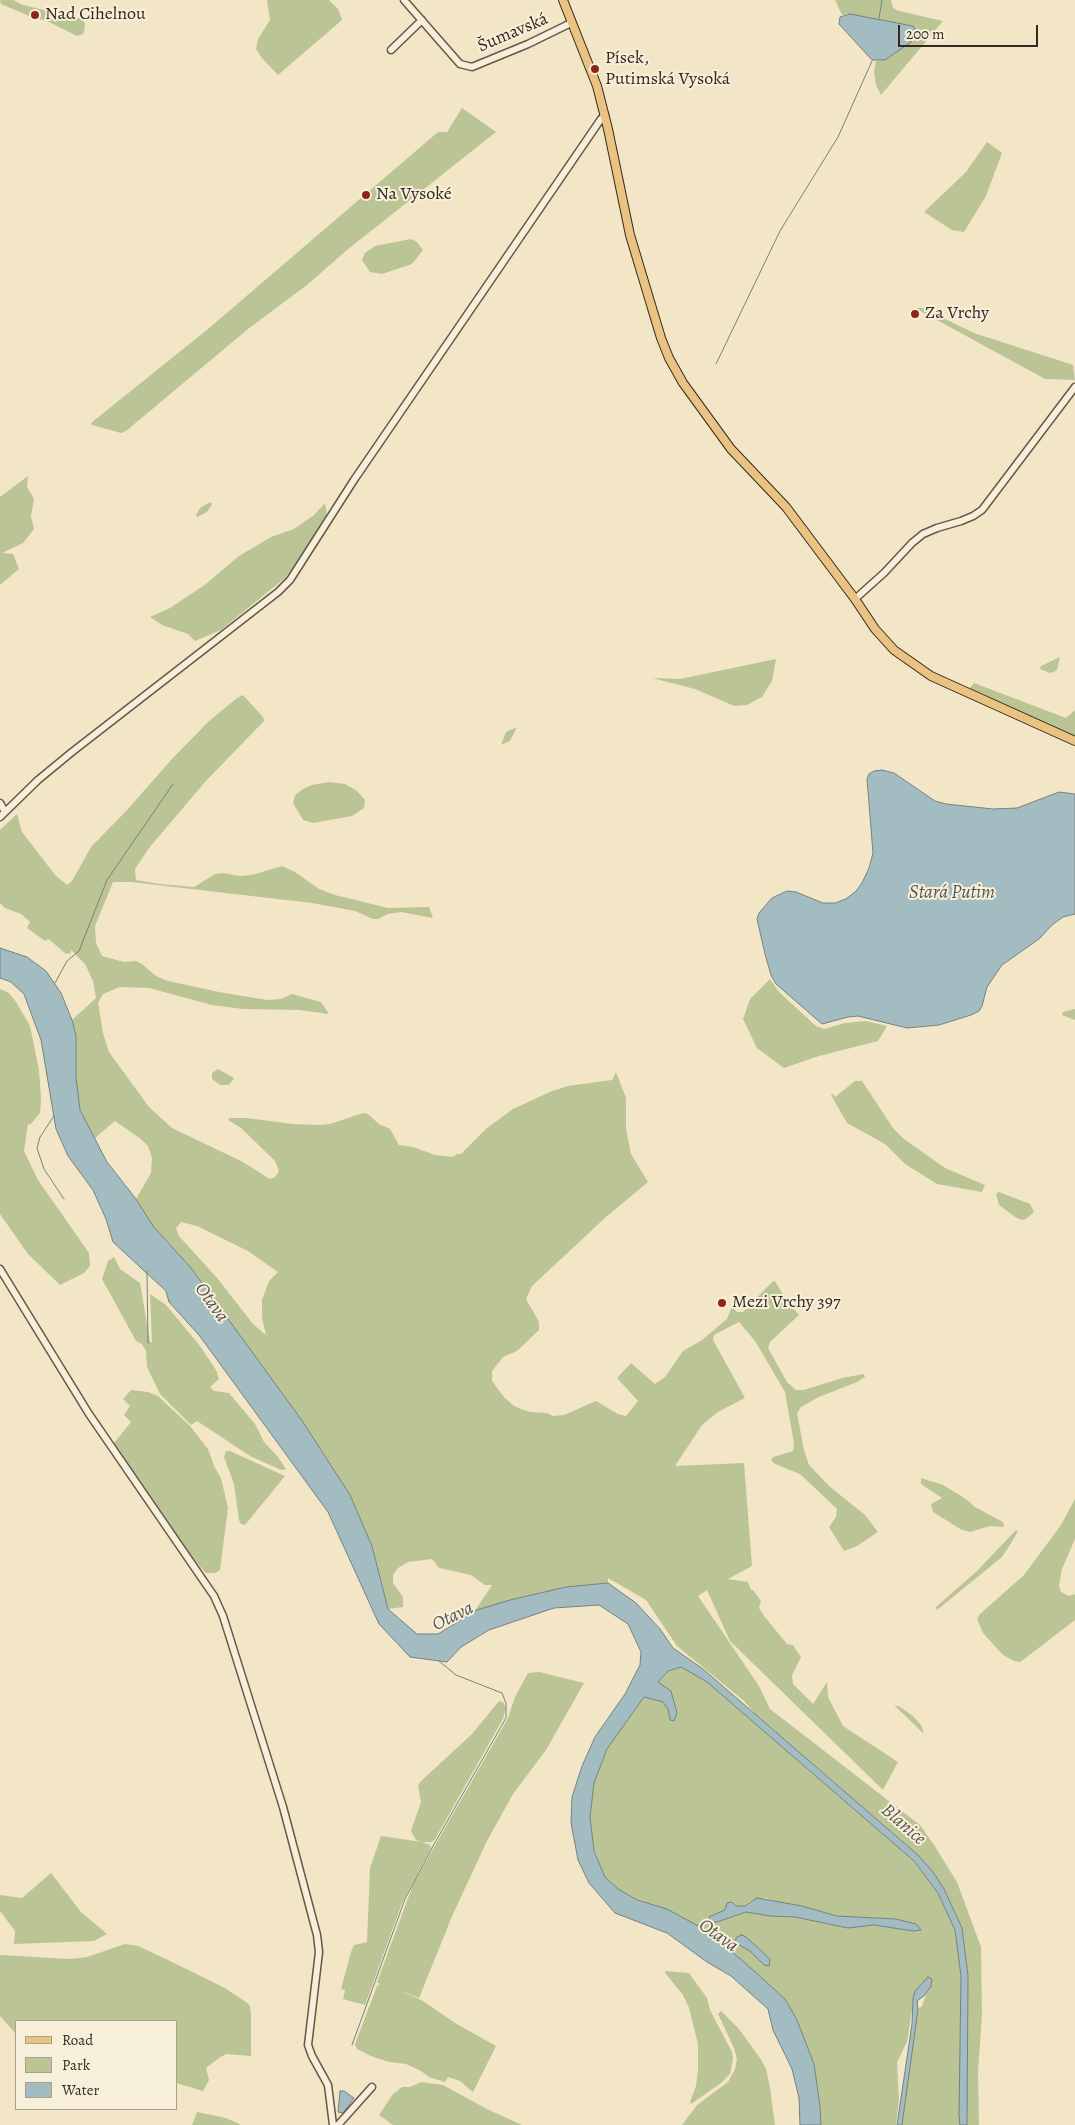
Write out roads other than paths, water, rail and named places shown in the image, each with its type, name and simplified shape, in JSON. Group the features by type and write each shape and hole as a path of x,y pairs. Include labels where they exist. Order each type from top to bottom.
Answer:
{"main road":[{"path":"563,0 591,70 605,116 630,235 661,338 674,368 730,449 786,507 887,643 931,676 1075,741"}],"street":[{"name":"Šumavská","path":"404,0 460,64 472,67 571,24"},
{"path":"391,50 422,20"},
{"path":"2,815 38,780 72,752 270,598 290,580 360,472 596,129 601,119 605,116"},
{"path":"596,129 608,129"},
{"path":"855,599 923,534 937,528 961,522 982,510 1075,387"},
{"path":"0,803 2,815"},
{"path":"0,1268 89,1414 214,1596 223,1616 283,1807 317,1935 319,1952 308,2045 309,2051 328,2085 333,2125"},
{"path":"338,2125 372,2087"}],"water":[{"path":"850,14 913,26 915,37 911,42 885,60 872,60 839,24 840,17"},
{"name":"Stará Putim","path":"882,770 894,773 935,801 946,804 993,809 1017,808 1059,792 1075,794 1075,914 1063,917 1052,925 1039,939 1002,965 987,987 979,1011 939,1025 907,1028 858,1016 822,1024 776,984 771,975 757,919 759,913 772,898 787,891 796,892 823,903 835,903 846,899 856,891 869,868 873,853 867,779 869,774 874,771"},
{"name":"Otava","path":"0,948 27,957 46,971 61,993 76,1036 76,1077 80,1110 107,1162 136,1199 153,1226 191,1268 303,1422 350,1495 372,1546 388,1609 417,1634 438,1634 477,1610 510,1600 566,1587 608,1583 636,1603 660,1629 673,1648 703,1669 919,1856 933,1872 944,1889 962,1928 968,1976 967,2125 960,2125 959,2115 961,1976 955,1930 938,1893 914,1861 707,1682 681,1667 668,1671 658,1682 671,1691 677,1713 674,1721 670,1720 668,1709 663,1702 644,1697 607,1749 594,1783 590,1817 594,1851 605,1877 618,1889 637,1900 667,1909 702,1928 743,1961 785,1999 797,2020 814,2064 821,2125 800,2125 799,2098 792,2069 773,2030 768,2009 731,1976 707,1962 667,1933 615,1913 589,1883 578,1860 571,1823 572,1797 582,1766 595,1737 625,1694 640,1665 641,1652 628,1624 599,1605 554,1608 489,1630 461,1647 447,1662 410,1657 379,1624 328,1512 199,1335 169,1302 166,1291 113,1242 106,1219 93,1190 68,1156 56,1129 41,1040 24,994 11,982 0,978"},
{"path":"757,1898 802,1906 837,1916 896,1919 916,1924 921,1930 913,1931 874,1925 848,1928 795,1917 770,1916 746,1912 717,1922 711,1922 709,1917 725,1910 727,1903 732,1902 736,1906 745,1906"},
{"path":"742,1935 770,1959 769,1966 764,1965 750,1951 737,1944 735,1941 737,1937"},
{"path":"928,1977 932,1979 931,1986 924,1996 917,2001 918,2009 902,2125 897,2125 912,2024 913,1999 915,1991"},
{"path":"340,2091 344,2091 354,2098 343,2113 338,2112"}],"waterway":[{"path":"879,18 882,0"},
{"path":"716,364 780,231 838,137 872,61"},
{"path":"55,983 67,961 79,951 107,880 173,784"},
{"path":"54,1116 40,1137 37,1148 44,1169 64,1199"},
{"path":"147,1271 148,1343"},
{"path":"352,2045 405,1899 506,1718 506,1703 502,1693 456,1675 439,1661"}],"place":[{"name":"Nad Cihelnou","path":"35,15"},
{"name":"Písek, Putimská Vysoká","path":"595,69"},
{"name":"Na Vysoké","path":"366,195"},
{"name":"Za Vrchy","path":"915,314"},
{"name":"Mezi Vrchy 397","path":"722,1303"}],"water label":[{"name":"Blanice","path":"903,1825"}]}
